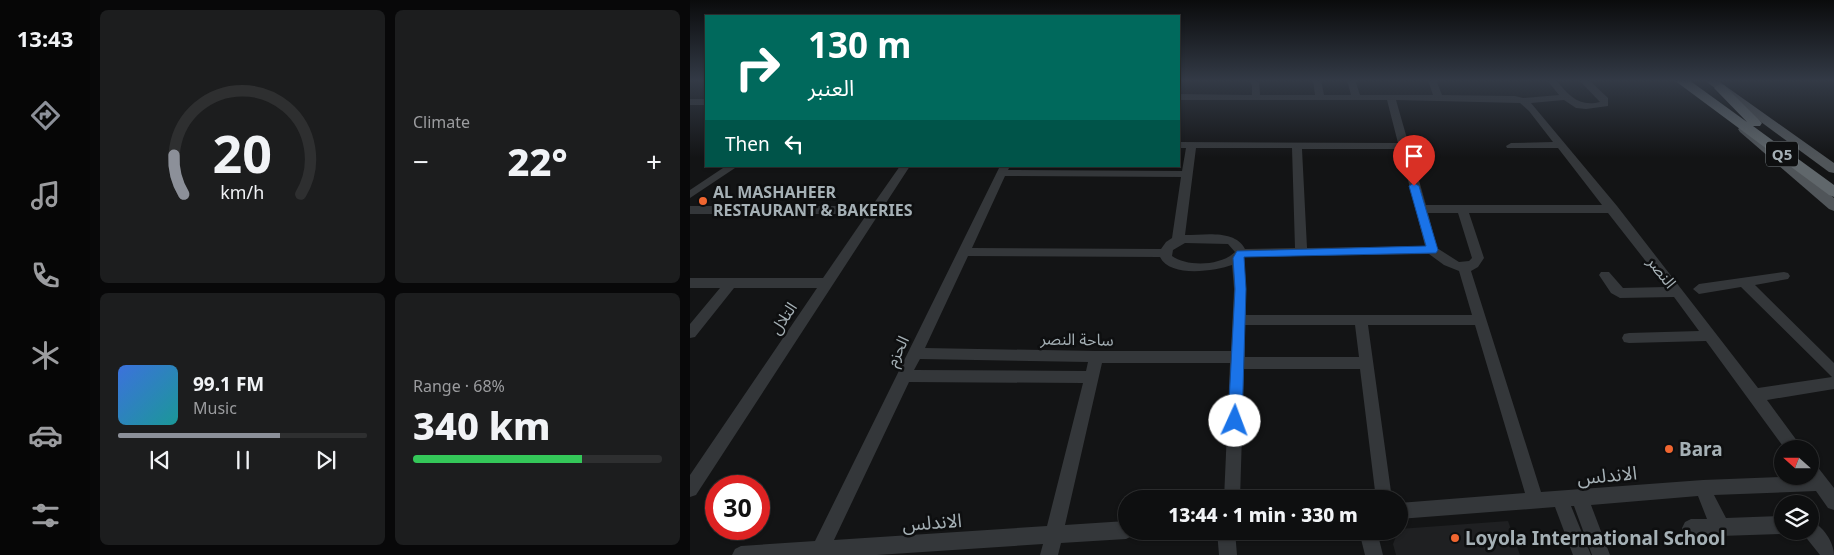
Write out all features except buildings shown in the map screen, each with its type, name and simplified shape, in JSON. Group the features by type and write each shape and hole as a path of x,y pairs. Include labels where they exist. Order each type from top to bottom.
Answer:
{"highway":[{"name":"Q5","path":"1716,106 1834,192"},
{"name":"Q5","path":"1732,106 1834,179"},
{"path":"1737,106 1755,123"}],"main road":[{"path":"1745,106 1834,169"},
{"path":"1730,116 1834,206"}],"street":[{"path":"1393,106 1432,250 1443,260 1464,268 1471,266 1478,258 1462,209"},
{"name":"النصر","path":"1527,106 1613,209 1678,292 1788,440"},
{"path":"1576,106 1589,106"},
{"path":"1180,145 1404,146"},
{"path":"1178,240 1191,145"},
{"path":"1297,145 1301,252"},
{"path":"1511,146 1560,145"},
{"path":"690,188 722,167"},
{"path":"690,194 731,167"},
{"name":"التلال","path":"690,489 904,167"},
{"path":"1003,170 1119,170 1187,174"},
{"name":"الحزم","path":"820,551 1003,170"},
{"path":"1421,209 1613,209"},
{"path":"690,210 876,210"},
{"path":"1165,253 1172,243 1178,240 1230,240 1236,243 1239,255 1239,320 1232,490"},
{"path":"1165,253 1169,262 1181,266 1223,265 1231,263 1239,255 1432,250"},
{"path":"963,252 1165,253"},
{"path":"1464,268 1536,502"},
{"path":"1605,275 1620,293 1678,292"},
{"path":"1699,289 1784,276"},
{"path":"1744,282 1834,372"},
{"path":"690,283 828,283"},
{"path":"690,333 731,283"},
{"path":"1361,319 1383,490"},
{"path":"1239,320 1480,320"},
{"path":"1628,338 1711,336"},
{"name":"ساحة النصر","path":"915,353 1367,363"},
{"path":"1049,555 1096,358"},
{"path":"904,376 1091,377"},
{"path":"1755,394 1834,383"},
{"name":"الاندلس","path":"1408,510 1580,499 1774,480"},
{"path":"1819,481 1834,502"},
{"path":"1703,488 1712,511 1722,527"},
{"path":"1580,499 1601,555"},
{"path":"1561,500 1582,555"},
{"path":"1691,528 1774,525"},
{"name":"الاندلس","path":"741,555 1118,530"},
{"path":"1227,540 1228,555"},
{"path":"1370,540 1374,555"},
{"path":"1819,540 1831,555"}],"shaded area":[{"name":"Loyola International School","path":"1508,521 1520,555 1396,555 1393,544 1395,540 1408,540 1408,528"}],"place":[{"name":"AL MASHAHEER RESTAURANT & BAKERIES","path":"703,201"},
{"name":"Bara","path":"1669,449"},
{"name":"Loyola International School","path":"1455,538"}],"route":[{"path":"1235,421 1240,289 1238,258 1240,253 1432,250 1414,186"}]}
